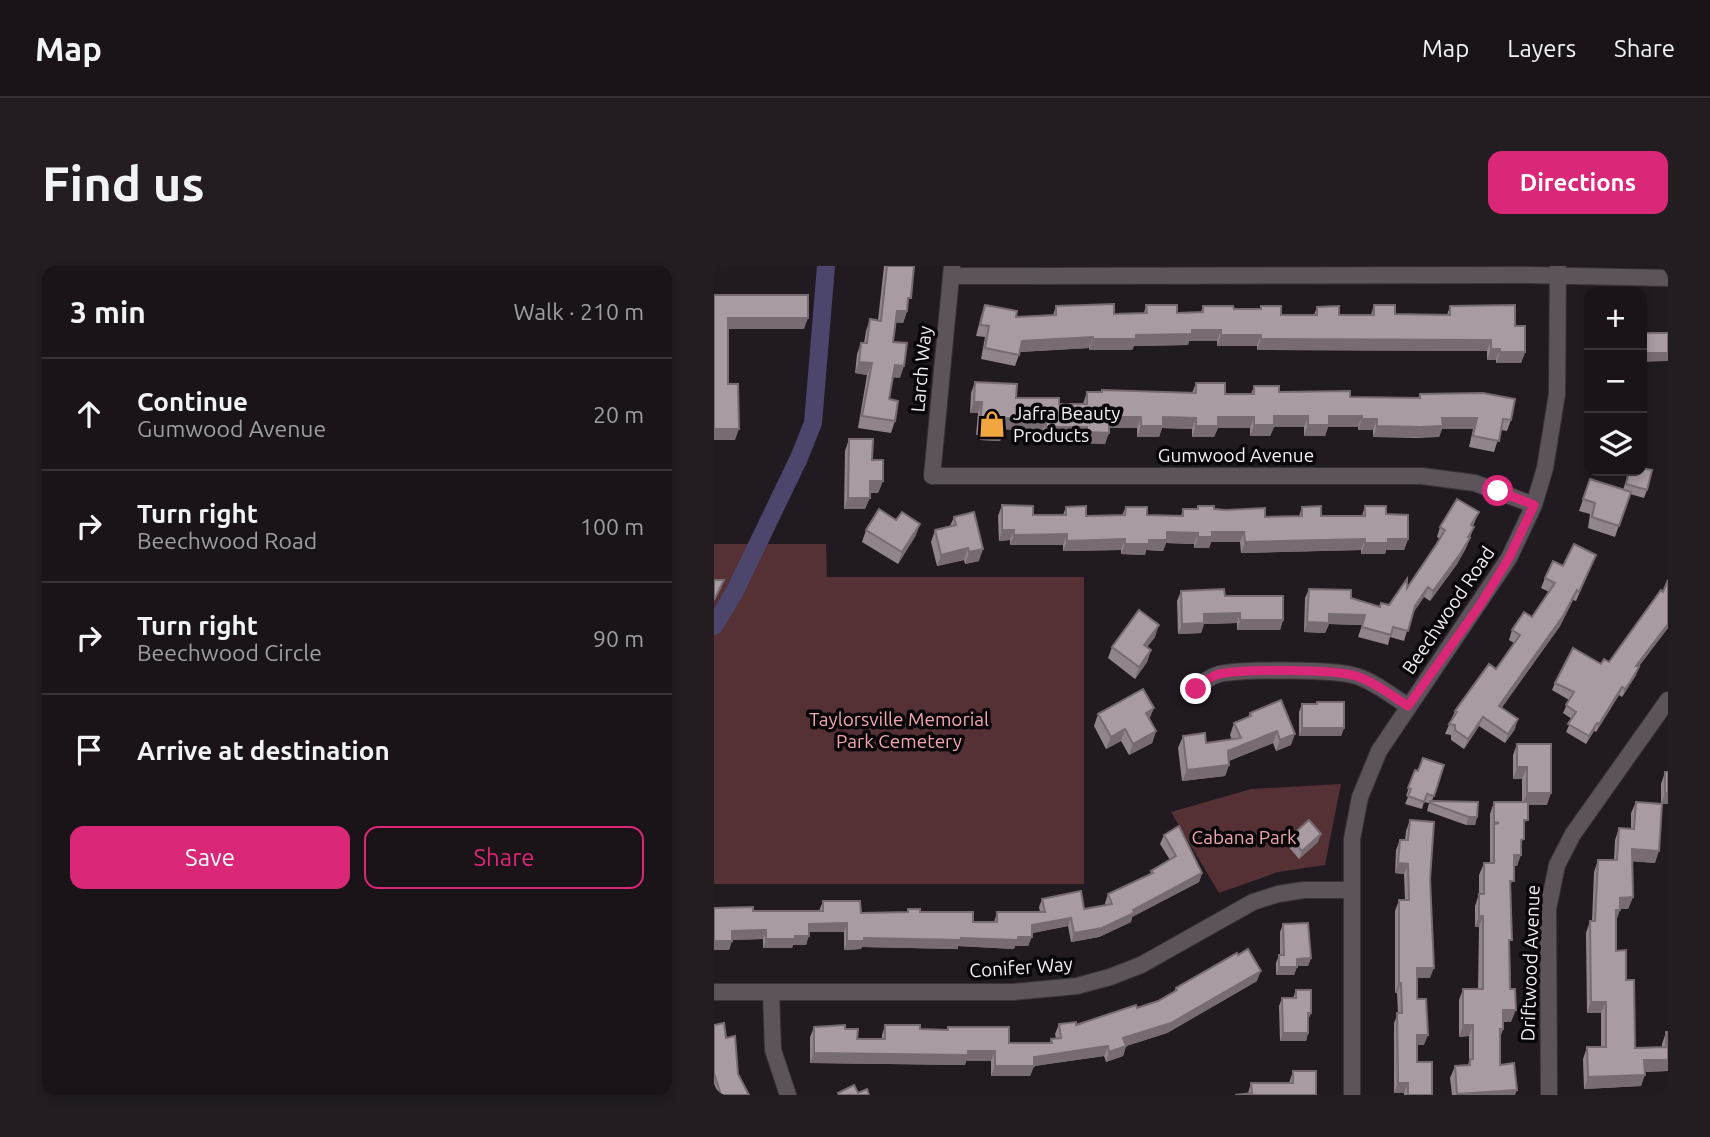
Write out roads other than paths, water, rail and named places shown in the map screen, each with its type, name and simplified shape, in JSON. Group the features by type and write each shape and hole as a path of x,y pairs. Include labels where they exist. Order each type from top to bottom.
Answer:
{"street":[{"path":"951,271 1558,271 1668,278"},
{"name":"Larch Way","path":"932,476 951,271"},
{"name":"Beechwood Road","path":"1352,1095 1352,839 1360,797 1379,751 1480,605 1509,558 1534,505 1545,468 1557,394 1558,271"},
{"name":"Gumwood Avenue","path":"932,476 1422,476 1475,483 1534,505"},
{"path":"1196,689 1205,680 1236,672 1332,672 1364,679 1408,706"},
{"name":"Driftwood Avenue","path":"1549,1095 1548,909 1553,877 1573,834 1668,700"},
{"name":"Conifer Way","path":"714,992 1013,992 1077,986 1110,978 1141,964 1253,902 1304,890 1352,890"},
{"path":"771,993 773,1050 788,1095"}],"waterway":[{"path":"714,626 735,591 813,423 826,266"}],"place":[{"name":"Jafra Beauty Products","path":"992,424"}],"park label":[{"name":"Taylorsville Memorial Park Cemetery","path":"899,730"},
{"name":"Cabana Park","path":"1244,837"}]}
